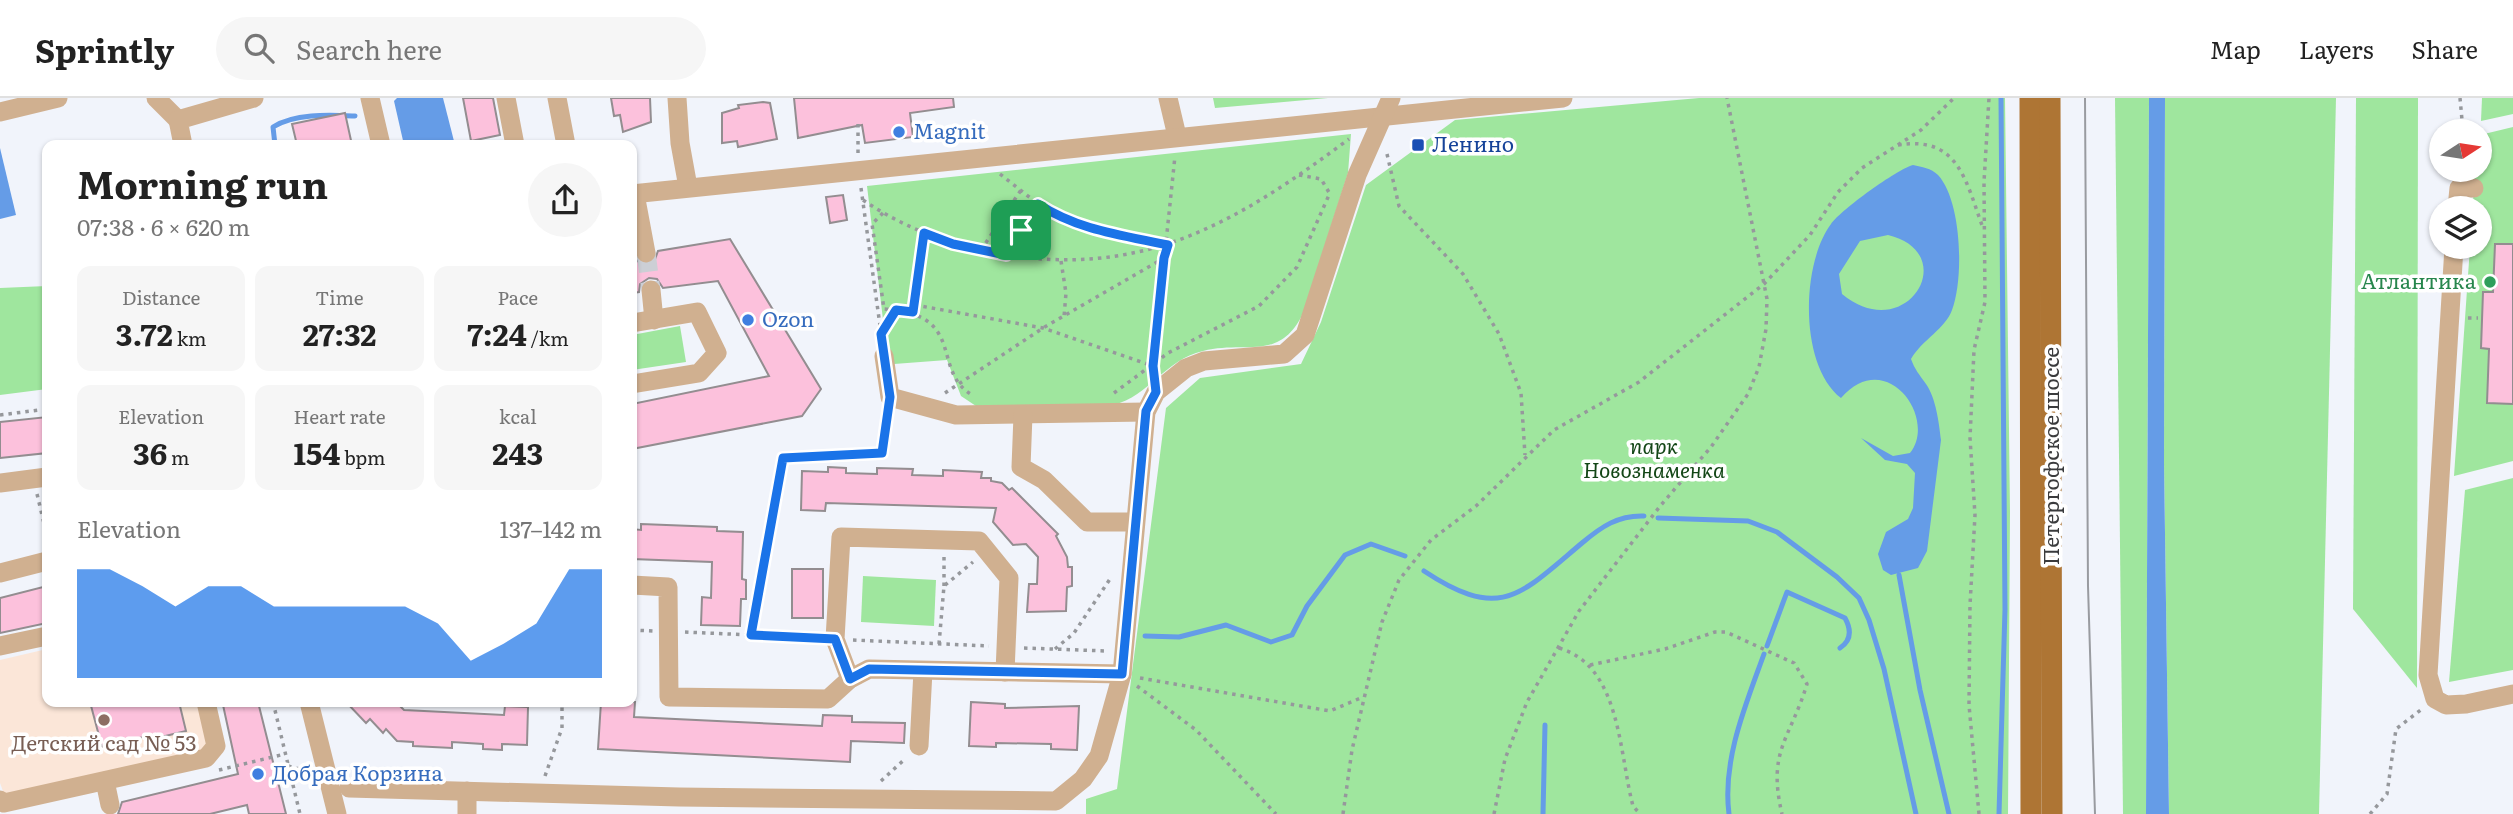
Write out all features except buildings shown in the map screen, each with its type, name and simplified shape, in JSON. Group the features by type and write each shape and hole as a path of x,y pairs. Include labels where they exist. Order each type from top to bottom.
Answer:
{"main road":[{"name":"Петергофское шоссе","path":"2030,98 2031,814"},
{"name":"Петергофское шоссе","path":"2050,98 2052,814"}],"street":[{"path":"0,112 58,98"},
{"path":"156,98 178,120 182,140"},
{"path":"178,120 254,98"},
{"path":"370,98 380,140"},
{"path":"506,98 514,140"},
{"path":"557,98 565,140"},
{"path":"677,98 680,143 688,187"},
{"path":"1168,98 1177,136"},
{"path":"349,788 536,793 678,806 862,799 1056,807 1083,779 1099,756 1122,674 1146,411 1156,392 1168,379 1204,360 1284,354 1305,335 1357,175 1391,98"},
{"path":"637,193 1563,98"},
{"path":"2458,196 2459,188 2474,188"},
{"path":"637,212 646,253"},
{"path":"2454,259 2451,425 2428,676 2435,699 2446,705 2466,704 2513,694"},
{"path":"652,290 654,320"},
{"path":"637,322 697,312 717,353 699,373 637,383"},
{"path":"884,356 890,397 956,415 1146,411"},
{"path":"1023,415 1021,467 1044,480 1087,522 1135,522"},
{"path":"0,483 40,478"},
{"path":"850,679 835,639 841,537 979,541 1009,578 1005,672"},
{"path":"0,573 42,562"},
{"path":"637,585 668,587 669,697 828,699 850,679 869,669 1122,674"},
{"path":"0,646 42,637"},
{"path":"919,746 923,671"},
{"path":"0,800 4,803 206,758 216,746 207,707"},
{"path":"310,707 337,814"},
{"path":"105,780 110,805"},
{"path":"467,791 467,814"}],"path":[{"path":"1494,814 1505,759 1527,702 1559,648 1595,589 1711,447 1748,394 1759,367 1766,329 1764,284 1727,98"},
{"path":"1343,814 1363,697 1382,622 1399,580 1431,540 1476,506 1525,455 1554,430 1639,382 1764,284 1810,235 1838,192 1863,168 1921,130 1954,98"},
{"path":"1979,814 1969,705 1970,605 1975,515 1970,438 1974,350 1985,302 1989,98"},
{"path":"2460,98 2462,119"},
{"path":"858,124 858,162"},
{"path":"863,200 924,233 981,250 1061,261 1099,260 1168,245 1219,225 1299,175 1357,133 1352,145"},
{"path":"1156,392 1153,366 1164,258 1168,245 1177,136"},
{"path":"1896,145 1919,141 1937,148 1959,165 1985,232"},
{"path":"1386,149 1399,206 1463,274 1499,334 1521,393 1525,455"},
{"path":"996,170 1038,204 1072,224 1168,245"},
{"path":"1299,175 1321,179 1330,194"},
{"path":"1101,395 1126,387 1168,353 1259,306 1297,267 1335,182"},
{"path":"861,184 884,356"},
{"path":"981,250 1021,190"},
{"path":"1006,255 1038,204"},
{"path":"883,213 872,224 884,309 913,312 931,323 942,336 958,384 978,398"},
{"path":"913,312 924,233"},
{"path":"925,407 1043,328 1164,258"},
{"path":"1061,261 1066,293 1063,317"},
{"path":"915,305 1043,328 1153,366"},
{"path":"881,334 896,310"},
{"path":"751,635 783,458 882,453 890,397"},
{"path":"0,415 42,410"},
{"path":"939,644 944,586 944,540"},
{"path":"1055,649 1074,633 1132,545"},
{"path":"944,586 987,550"},
{"path":"637,630 648,631"},
{"path":"668,632 1124,652"},
{"path":"1590,665 1665,649 1715,632 1726,632 1794,663 1807,684 1777,759 1776,788 1782,814"},
{"path":"1559,648 1575,653 1590,665 1609,699 1633,806 1631,814"},
{"path":"1122,674 1330,711 1363,697"},
{"path":"1122,674 1196,730 1276,814"},
{"path":"2370,814 2387,794 2396,729 2435,699"},
{"path":"274,707 300,814"},
{"path":"536,793 554,759 562,728 562,707"},
{"path":"862,799 919,746"},
{"path":"288,766 319,774"},
{"path":"1633,806 1640,814"}],"shaded area":[{"name":"Детский сад № 53","path":"42,650 42,707 205,707 212,749 4,794 0,783 0,660"}],"green space":[{"path":"1213,98 1328,98 1215,108"},
{"name":"парк Новознаменка","path":"1699,98 2005,98 2010,512 2008,814 1086,814 1086,799 1117,789 1166,408 1200,378 1301,364 1321,322 1366,185 1455,120"},
{"path":"2115,98 2149,98 2146,814 2123,814"},
{"path":"2165,98 2336,98 2319,814 2169,814 2164,463"},
{"path":"2356,98 2418,98 2417,688 2353,609"},
{"path":"2482,98 2513,98 2513,114 2481,119"},
{"name":"Атлантика","path":"2513,127 2513,461 2454,476 2469,259 2492,259 2492,196 2473,196 2474,182 2492,182 2492,132"},
{"path":"1351,134 1348,173 1304,311 1285,338 1273,344 1219,348 1189,356 1137,394 1113,405 1097,407 979,408 961,396 947,360 894,364 887,353 867,186"},
{"path":"42,286 42,390 0,395 0,288"},
{"path":"680,326 686,362 637,369 637,334"},
{"path":"2513,478 2513,670 2449,682 2465,490"},
{"path":"863,576 936,580 934,626 861,622"}],"water":[{"path":"397,98 443,98 454,140 403,140 394,101"},
{"path":"2149,98 2165,98 2164,463 2169,814 2146,814"},
{"path":"0,148 16,215 0,219"},
{"path":"1913,165 1929,169 1938,175 1946,187 1956,221 1959,261 1952,310 1911,359 1932,396 1941,440 1927,551 1918,568 1891,575 1883,570 1878,554 1886,532 1908,519 1913,508 1915,473 1907,464 1885,460 1861,438 1893,456 1910,453 1917,438 1917,422 1903,393 1890,383 1875,380 1858,384 1841,398 1827,383 1817,363 1809,314 1814,264 1821,242 1831,224 1857,200","holes":["1888,235 1910,245 1921,259 1923,276 1917,291 1904,303 1887,310 1865,307 1842,294 1839,274 1860,241"]}],"waterway":[{"path":"1999,814 2005,609 2001,98"},
{"path":"274,140 273,127 292,119 355,116"},
{"path":"1424,571 1450,587 1472,595 1491,598 1509,596 1542,576 1603,527 1618,520 1644,516"},
{"path":"1658,518 1748,521 1777,532 1837,577 1859,598 1869,620 1884,669 1916,814"},
{"path":"1145,636 1179,637 1226,625 1271,642 1292,635 1307,606 1345,555 1371,544 1405,556"},
{"path":"1899,575 1920,690 1949,814"},
{"path":"1767,646 1787,592 1845,618 1849,634 1847,641 1840,648"},
{"path":"1729,814 1732,753 1743,712 1764,654"},
{"path":"1543,814 1545,725"}],"tunnel":[{"path":"646,253 651,290"}],"tram line":[{"path":"2085,98 2088,586 2095,814"}],"place":[{"name":"Magnit","path":"899,132"},
{"name":"Ленино","path":"1418,145"},
{"name":"Атлантика","path":"2490,282"},
{"name":"Ozon","path":"748,320"},
{"name":"Детский сад № 53","path":"104,720"},
{"name":"Добрая Корзина","path":"258,774"}],"route":[{"path":"1038,204 1072,224 1168,245 1164,258 1153,366 1156,392 1146,411 1122,674 869,669 850,679 835,639 751,635 783,458 838,453 882,453 890,397 881,334 896,310 913,312 924,233 953,244 1006,255 1021,230 1038,204"}]}
